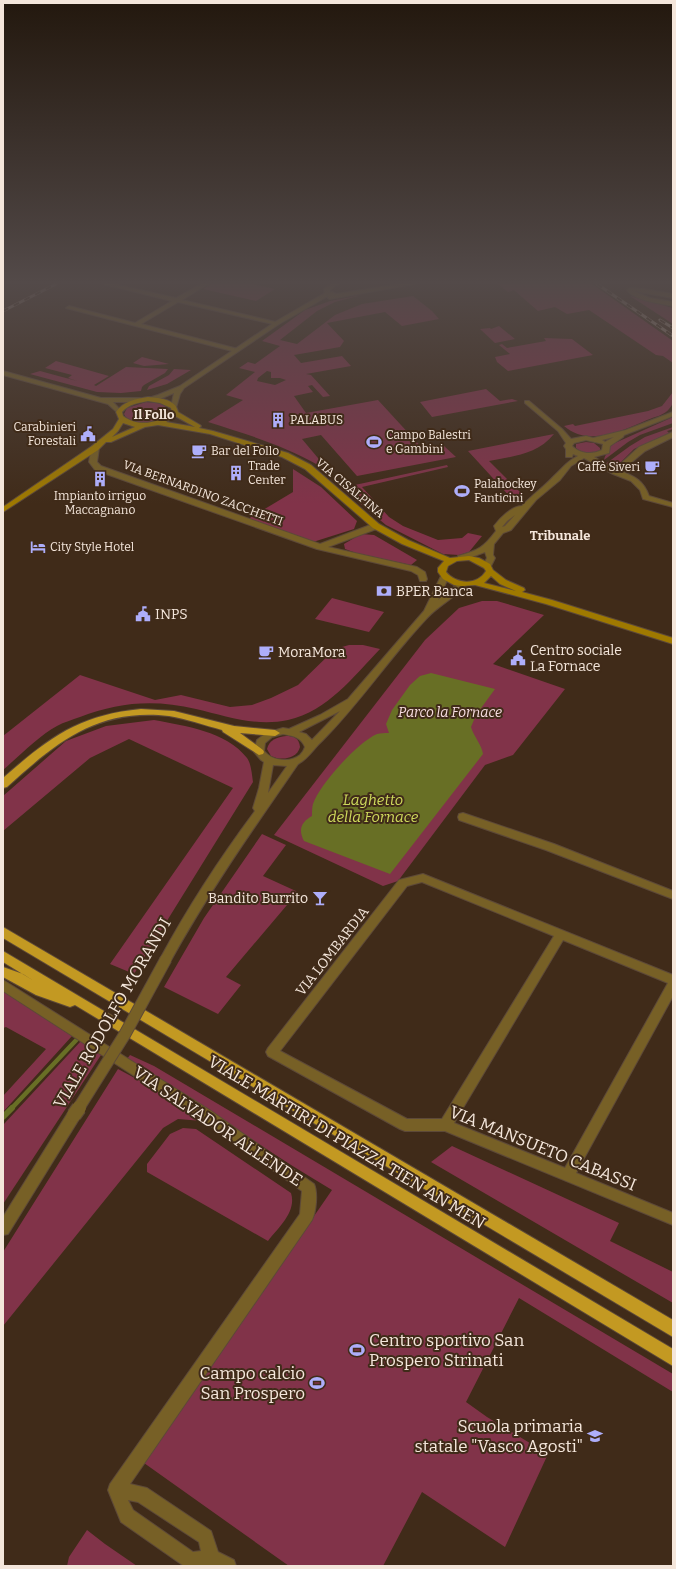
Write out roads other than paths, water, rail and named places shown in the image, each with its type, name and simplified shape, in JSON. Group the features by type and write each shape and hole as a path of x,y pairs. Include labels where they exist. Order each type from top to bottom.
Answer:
{"highway":[{"path":"3,784 48,744 73,729 94,720 132,712 157,712 190,717 221,727 275,733"},
{"path":"221,727 244,740 259,752"},
{"name":"VIALE MARTIRI DI PIAZZA TIEN AN MEN","path":"6,933 673,1329"},
{"name":"VIALE MARTIRI DI PIAZZA TIEN AN MEN","path":"3,956 673,1358"},
{"path":"3,972 18,978 41,991 92,1009"}],"main road":[{"name":"VIA CISALPINA","path":"140,400 164,401 189,422 211,432 285,455 308,467 376,526 405,542 450,561"},
{"path":"140,400 126,405 119,412 122,419 136,424 145,425"},
{"path":"3,510 96,448 129,431 169,419 174,410"},
{"path":"96,448 116,430 122,419"},
{"name":"VIA CISALPINA","path":"158,423 211,432"},
{"name":"VIA CISALPINA","path":"405,542 442,568"},
{"path":"549,602 503,582 476,560 461,558 450,561 442,568 442,572 445,576 456,583 476,583 549,602 673,641"},
{"path":"476,583 486,578 488,569"}],"street":[{"path":"148,400 160,397 182,387 225,357"},
{"path":"3,373 110,403 119,412"},
{"path":"174,410 177,394 182,387"},
{"path":"92,397 123,401 140,400"},
{"path":"527,402 560,430 577,438 596,439 628,432 673,414"},
{"path":"560,430 570,446 616,472 634,479 643,489 646,497 673,505"},
{"path":"461,558 480,552 490,544 500,531 508,528 527,504 557,478 568,464 585,455 598,455 606,451 606,446 628,432"},
{"path":"616,472 642,449 673,434"},
{"path":"568,464 570,446 577,438"},
{"path":"596,439 606,446"},
{"name":"VIA BERNARDINO ZACCHETTI","path":"96,448 93,462 98,468 320,547 414,569 422,574 423,579"},
{"path":"598,455 602,464"},
{"path":"320,547 376,526"},
{"path":"488,569 490,544"},
{"name":"VIALE RODOLFO MORANDI","path":"426,615 445,576"},
{"name":"VIALE RODOLFO MORANDI","path":"3,1229 125,1034 203,894 234,846 283,777 295,762 304,757 310,747 341,716 352,700 426,615 463,584"},
{"name":"VIALE RODOLFO MORANDI","path":"275,733 290,732 323,718 352,700"},
{"path":"290,732 303,736 307,740 310,747"},
{"path":"275,733 269,735 260,742 259,752 269,761 285,764 295,762"},
{"name":"VIALE RODOLFO MORANDI","path":"255,817 264,788 269,761"},
{"path":"463,817 550,847 673,895"},
{"name":"VIA LOMBARDIA","path":"272,1052 403,883 423,878 561,934"},
{"path":"446,1125 561,934 673,980"},
{"path":"568,1175 673,985"},
{"name":"VIA SALVADOR ALLENDE","path":"3,986 206,1115 309,1188 307,1216 116,1490"},
{"name":"VIA MANSUETO CABASSI","path":"272,1052 405,1125 446,1125 673,1219"},
{"path":"116,1490 127,1516 191,1561 212,1558 228,1566"},
{"path":"116,1490 141,1494 205,1537 212,1558"}],"water":[{"name":"Laghetto della Fornace","path":"431,673 495,689 476,715 471,727 483,754 390,874 304,841 301,833 303,824 312,816 313,804 323,786 340,765 360,746 377,734 389,733 386,724 392,710 410,685 420,676"}],"waterway":[{"path":"11,1109 81,1035"},
{"path":"3,1117 11,1109"}],"place":[{"name":"PALABUS","path":"278,420"},
{"name":"Carabinieri Forestali","path":"88,434"},
{"name":"Campo Balestri e Gambini","path":"374,442"},
{"name":"Bar del Follo","path":"199,451"},
{"name":"Caffè Siveri","path":"652,467"},
{"name":"Trade Center","path":"236,473"},
{"name":"Impianto irriguo Maccagnano","path":"100,479"},
{"name":"Palahockey Fanticini","path":"462,491"},
{"name":"City Style Hotel","path":"38,547"},
{"name":"BPER Banca","path":"384,591"},
{"name":"INPS","path":"143,614"},
{"name":"MoraMora","path":"266,652"},
{"name":"Centro sociale La Fornace","path":"518,658"},
{"name":"Bandito Burrito","path":"320,898"},
{"name":"Centro sportivo San Prospero Strinati","path":"357,1350"},
{"name":"Campo calcio San Prospero","path":"317,1383"},
{"name":"Scuola primaria statale \"Vasco Agosti\"","path":"595,1436"}],"district":[{"name":"Il Follo","path":"154,414"},
{"name":"Tribunale","path":"560,535"}],"park label":[{"name":"Parco la Fornace","path":"450,712"}]}
